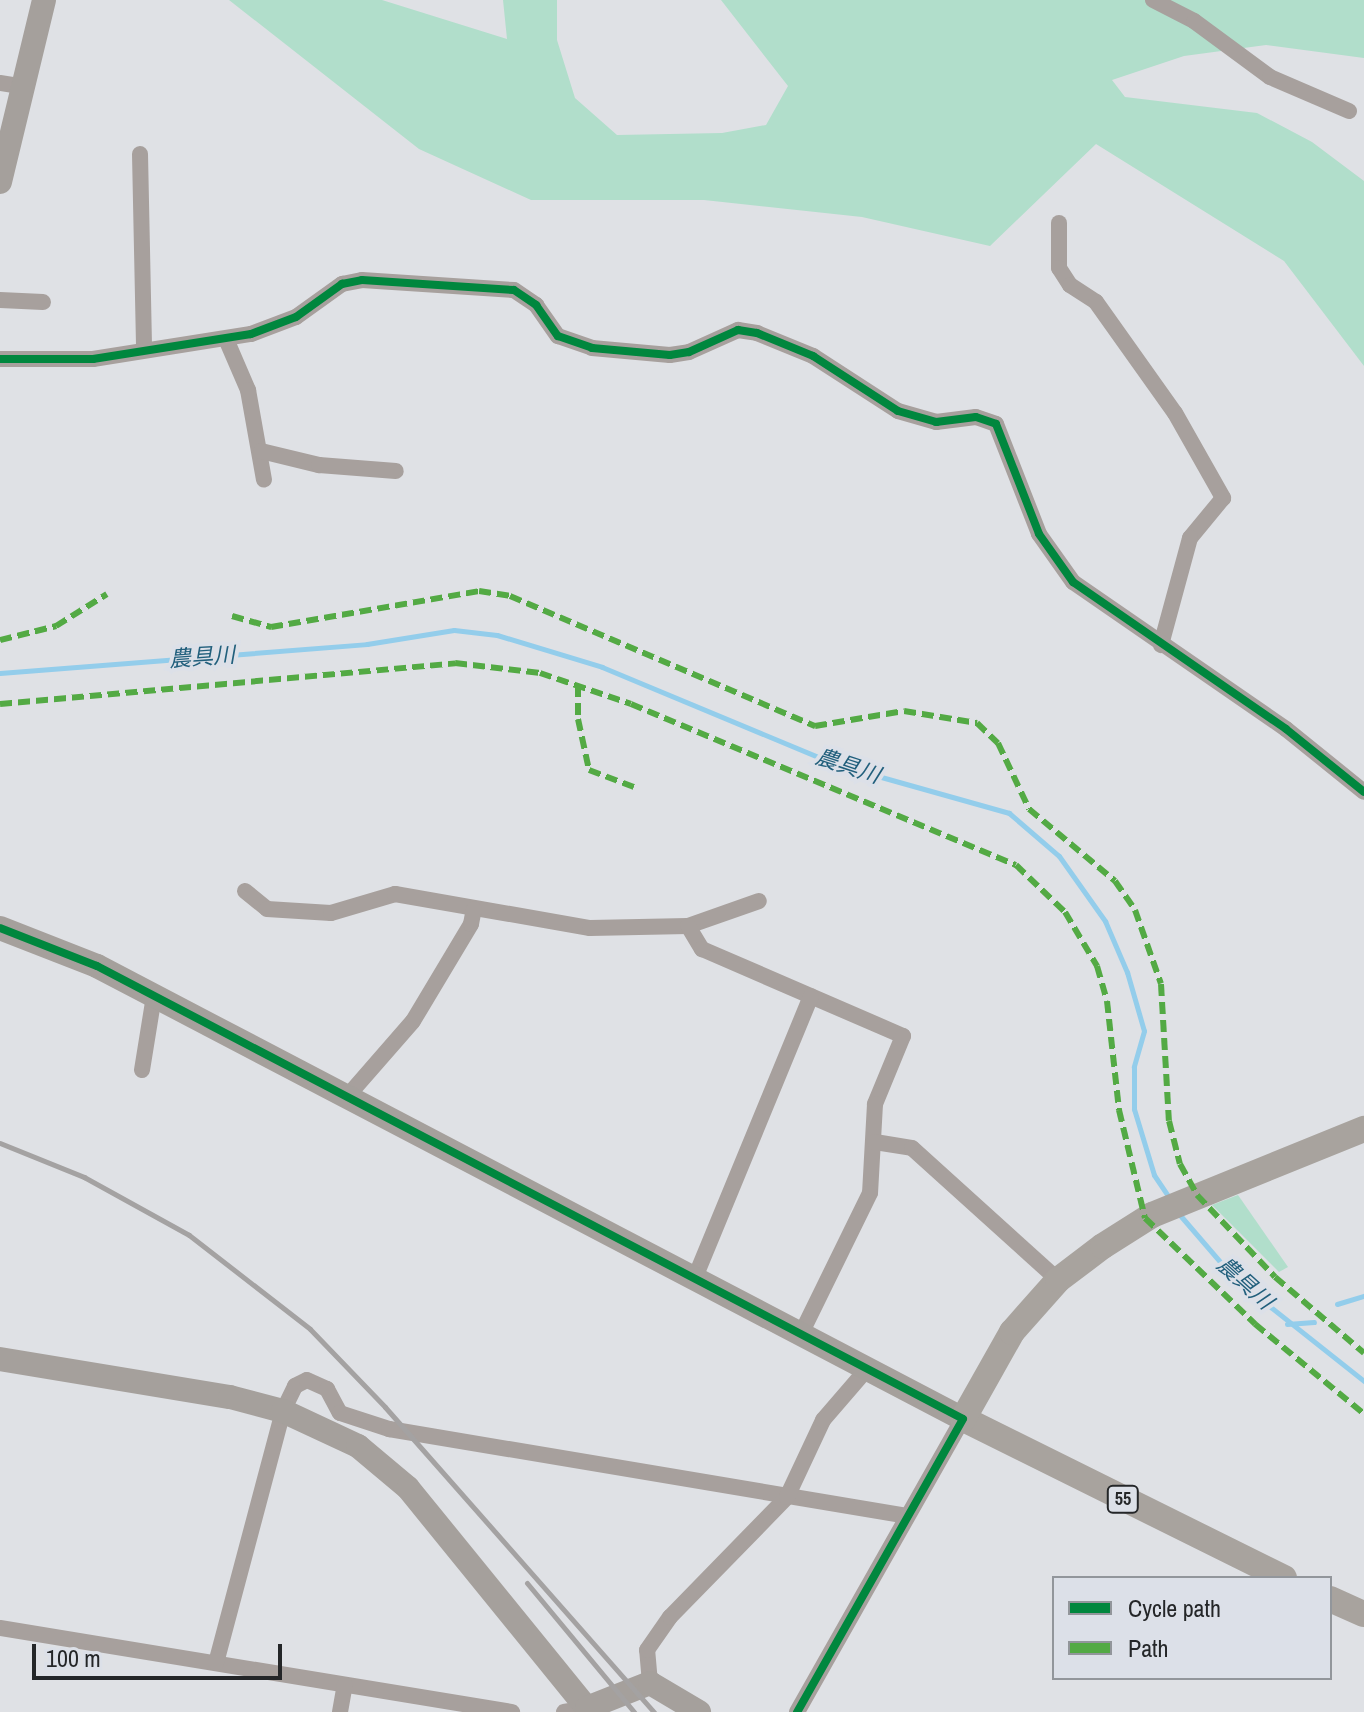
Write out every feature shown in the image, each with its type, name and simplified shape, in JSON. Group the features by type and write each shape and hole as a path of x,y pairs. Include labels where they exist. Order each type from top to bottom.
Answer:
{"main road":[{"path":"963,1419 1012,1332 1058,1280 1152,1215 1364,1129"},
{"name":"55","path":"963,1419 1280,1576"},
{"path":"1332,1600 1364,1614"}],"street":[{"path":"0,182 44,0"},
{"path":"1153,0 1194,21 1270,77 1349,111"},
{"path":"0,83 25,87"},
{"path":"140,154 144,348"},
{"path":"1059,223 1059,268 1070,285 1096,302 1175,413 1223,498 1190,538 1161,645"},
{"path":"0,359 93,359 144,348 226,339 281,324 342,284 362,280 514,290 536,305 558,336 592,348 670,355 738,330 757,333 813,356 898,411 936,422 976,417 996,424 1039,534 1058,566 1161,645 1286,729 1364,792"},
{"path":"0,300 43,302"},
{"path":"226,339 248,390 264,480"},
{"path":"261,451 319,465 396,471"},
{"path":"245,891 267,909 307,913 343,910 384,893 563,928 688,926 759,901"},
{"path":"345,1099 413,1021 471,924 474,909"},
{"path":"688,926 702,949 903,1036 875,1104 870,1193 859,1222 801,1334"},
{"path":"0,928 69,952 345,1099 963,1419 797,1712"},
{"path":"142,1070 154,996"},
{"path":"694,1280 811,996"},
{"path":"875,1142 912,1148 1058,1280"},
{"path":"0,1359 283,1411 358,1446 408,1488 580,1711 650,1683"},
{"path":"650,1683 647,1650 670,1617 787,1497 823,1420 867,1369"},
{"path":"216,1663 283,1411 295,1386 312,1381 327,1389 340,1413 353,1420 907,1516"},
{"path":"0,1628 512,1712"},
{"path":"650,1683 699,1712"},
{"path":"340,1712 345,1685"}],"green space":[{"path":"229,0 382,0 507,39 503,0 557,0 557,40 575,98 617,135 722,133 766,125 788,86 721,0 1364,0 1364,58 1266,45 1184,56 1112,80 1125,97 1257,113 1312,142 1364,181 1364,366 1284,261 1096,144 990,246 862,217 704,200 531,200 419,149"},
{"path":"1238,1195 1288,1267 1279,1272 1212,1205"}],"waterway":[{"name":"農具川","path":"0,673 367,644 454,630 497,635 602,667 835,764 1009,813 1059,856 1105,921 1127,972 1144,1031 1134,1067 1134,1109 1154,1175 1170,1199"},
{"name":"農具川","path":"1179,1214 1234,1278 1364,1381"},
{"path":"1337,1304 1364,1296"},
{"path":"1287,1324 1314,1322"}],"railway":[{"path":"0,1143 84,1177 189,1235 310,1329 385,1407 654,1712"},
{"path":"527,1583 634,1712"}],"marked path":[{"path":"232,616 271,627 479,591 510,596 815,726 904,711 977,723 998,743 1029,809 1115,881 1135,910 1161,984 1169,1121 1180,1164 1197,1195 1275,1277 1364,1353"},
{"path":"0,640 56,626 107,594"},
{"path":"0,704 455,663 540,673 631,704 1016,865 1065,912 1097,966 1107,1001 1119,1110 1145,1218 1255,1324 1364,1414"},
{"path":"578,685 578,719 589,770 634,787"}],"cycle path":[{"path":"0,359 93,359 251,334 296,317 342,284 362,280 514,290 536,305 558,336 592,348 670,355 689,352 738,330 757,333 813,356 898,411 936,422 976,417 996,424 1039,534 1073,582 1286,729 1364,792"},
{"path":"0,928 97,966 963,1419 797,1712"}]}
